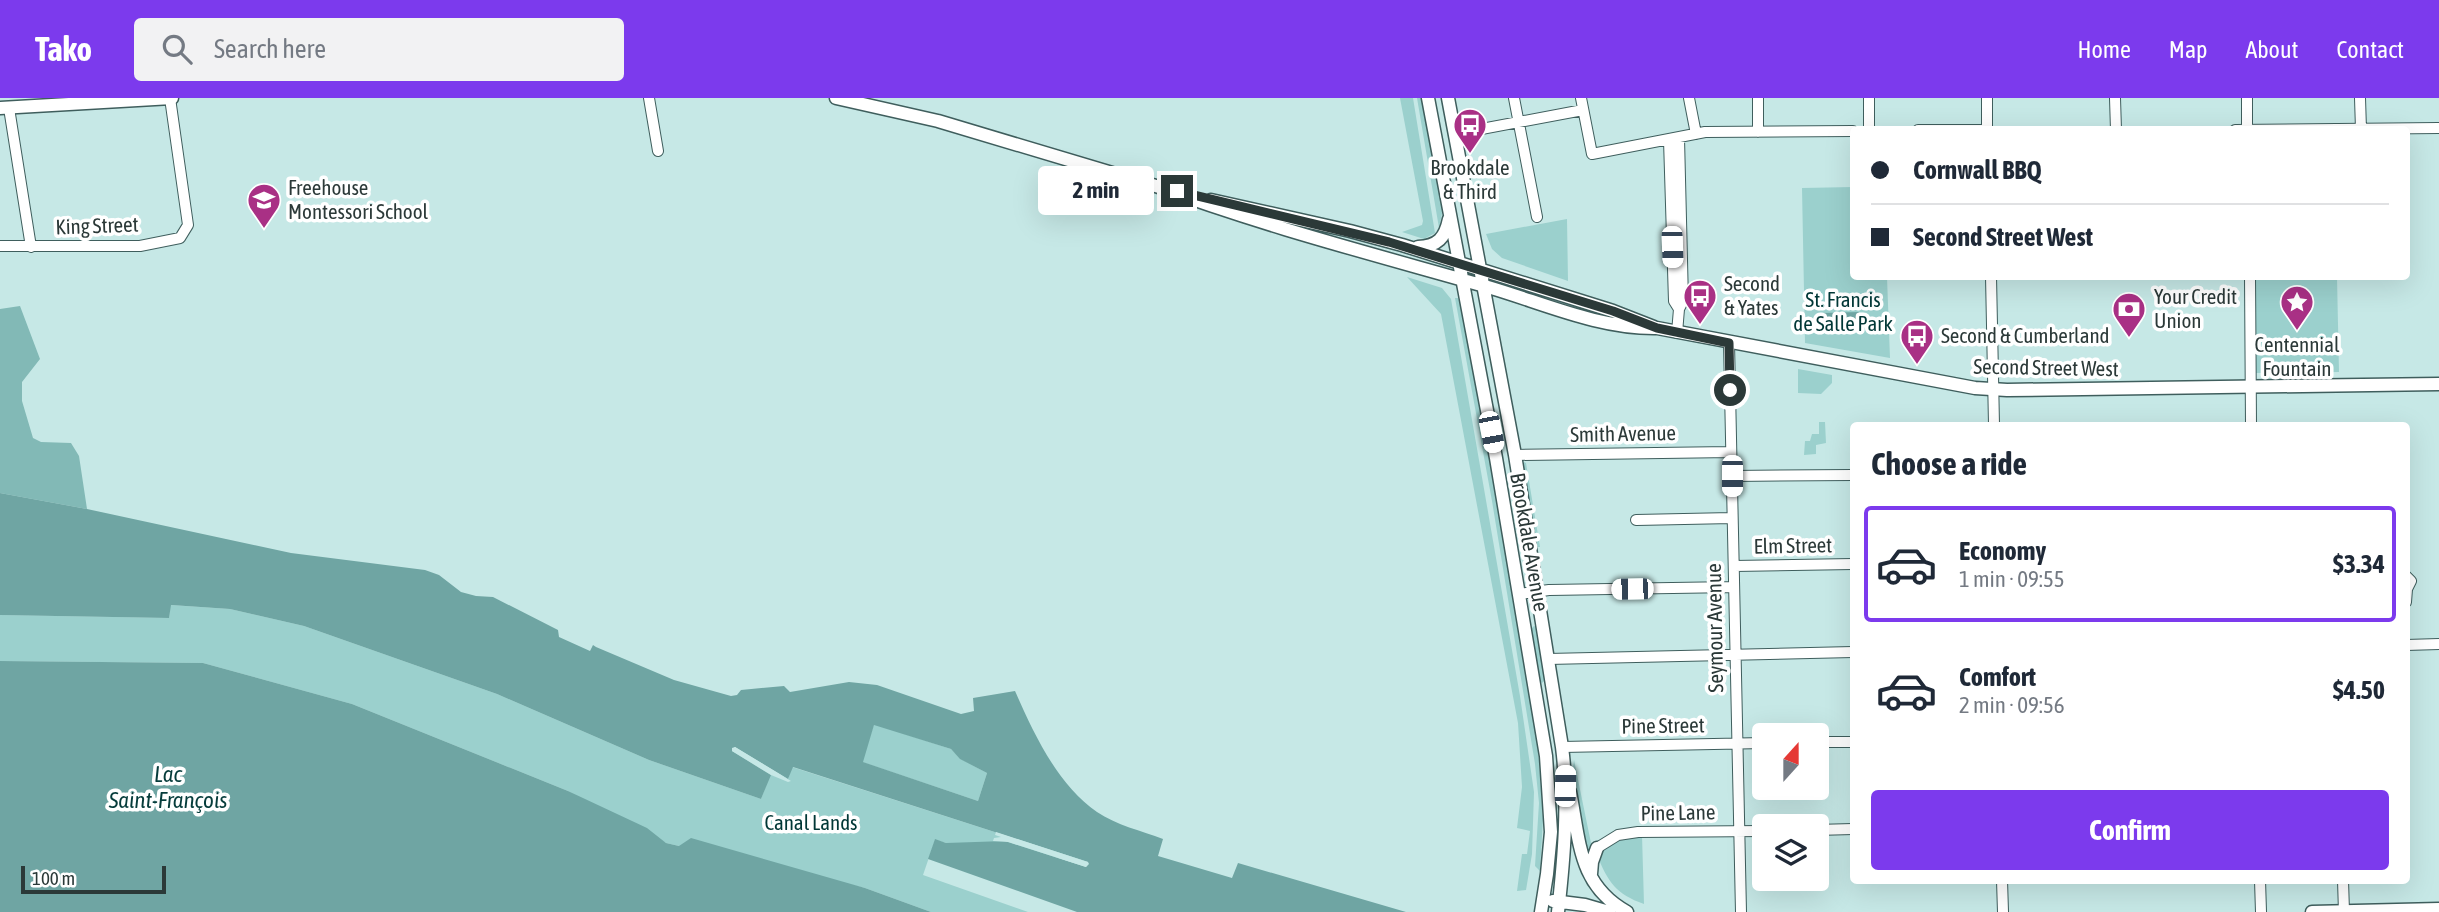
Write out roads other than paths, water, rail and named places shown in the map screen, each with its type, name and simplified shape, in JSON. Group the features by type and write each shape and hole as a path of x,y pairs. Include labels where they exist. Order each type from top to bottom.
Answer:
{"main road":[{"path":"5,108 171,98"},
{"name":"Second Street West","path":"836,98 938,121 1153,186 1277,229 1603,322 1638,329 1657,328"},
{"name":"Brookdale Avenue","path":"1428,98 1546,756 1550,793 1550,850 1545,909"},
{"name":"Brookdale Avenue","path":"1448,98 1515,455 1565,767 1563,867 1559,906"},
{"name":"Second Street West","path":"1153,186 1350,231 1620,313 1657,328 1975,388 2439,384"},
{"path":"1402,246 1419,247 1438,243 1446,232 1450,215"},
{"path":"1565,767 1584,862 1592,881 1601,893 1627,912"},
{"path":"1592,881 1592,862 1597,848"},
{"path":"1545,909 1559,906 1609,912"},
{"path":"2312,912 2439,909"}],"street":[{"name":"King Street","path":"0,246 140,246 180,238 188,225 171,98"},
{"path":"649,98 659,151"},
{"path":"1514,98 1537,217"},
{"path":"1581,98 1592,155 1696,134 1850,131"},
{"path":"1689,98 1696,134"},
{"path":"1758,98 1758,132"},
{"path":"1868,98 1869,126"},
{"path":"1987,98 1987,126"},
{"path":"2115,98 2116,126"},
{"path":"2246,98 2247,126"},
{"path":"2360,98 2361,126"},
{"path":"5,108 32,247"},
{"path":"1455,134 1583,110"},
{"path":"2410,128 2439,128"},
{"path":"1674,139 1677,247 1674,301 1679,309 1676,332"},
{"path":"1992,280 1994,422"},
{"path":"2250,280 2251,422"},
{"name":"Seymour Avenue","path":"1729,343 1741,912"},
{"name":"Smith Avenue","path":"1515,455 1731,452"},
{"path":"1732,476 1850,475"},
{"path":"1636,520 1732,518"},
{"name":"Elm Street","path":"1734,566 1850,564"},
{"path":"1519,594 1537,591 1734,587"},
{"path":"2410,645 2439,644"},
{"path":"1548,659 1850,652"},
{"path":"1829,742 1850,741"},
{"name":"Pine Street","path":"1562,747 1752,743"},
{"path":"1829,830 1850,829"},
{"name":"Pine Lane","path":"1597,848 1618,835 1638,832 1752,831"},
{"path":"2002,884 2003,912"},
{"path":"2260,884 2261,912"},
{"path":"2343,884 2344,912"}],"water":[{"path":"1859,312 1860,330 1824,331 1823,313"},
{"path":"0,493 291,553 425,570 439,575 461,592 493,597 558,630 559,637 590,651 593,645 674,680 731,696 737,695 741,690 784,686 790,692 849,682 877,685 961,714 974,711 973,698 1015,691 1048,757 1070,787 1104,817 1163,839 1158,856 1232,878 1238,863 1406,912 1077,912 928,859 935,839 946,843 1005,841 1086,867 1088,862 793,767 788,779 735,747 732,748 732,751 771,775 761,799 649,760 497,694 304,626 230,609 171,605 169,618 0,615","holes":["874,725 951,749 960,759 987,773 978,801 863,762"]},
{"name":"Lac Saint-François","path":"0,661 203,663 352,704 568,791 647,828 666,843 679,846 691,838 865,888 931,912 0,912"}],"place":[{"name":"Brookdale & Third","path":"1470,155"},
{"name":"Freehouse Montessori School","path":"264,230"},
{"name":"Second & Yates","path":"1700,326"},
{"name":"Centennial Fountain","path":"2297,332"},
{"name":"Your Credit Union","path":"2129,339"},
{"name":"Second & Cumberland","path":"1917,366"}],"park label":[{"name":"St. Francis de Salle Park","path":"1843,312"},
{"name":"Canal Lands","path":"811,823"}]}
